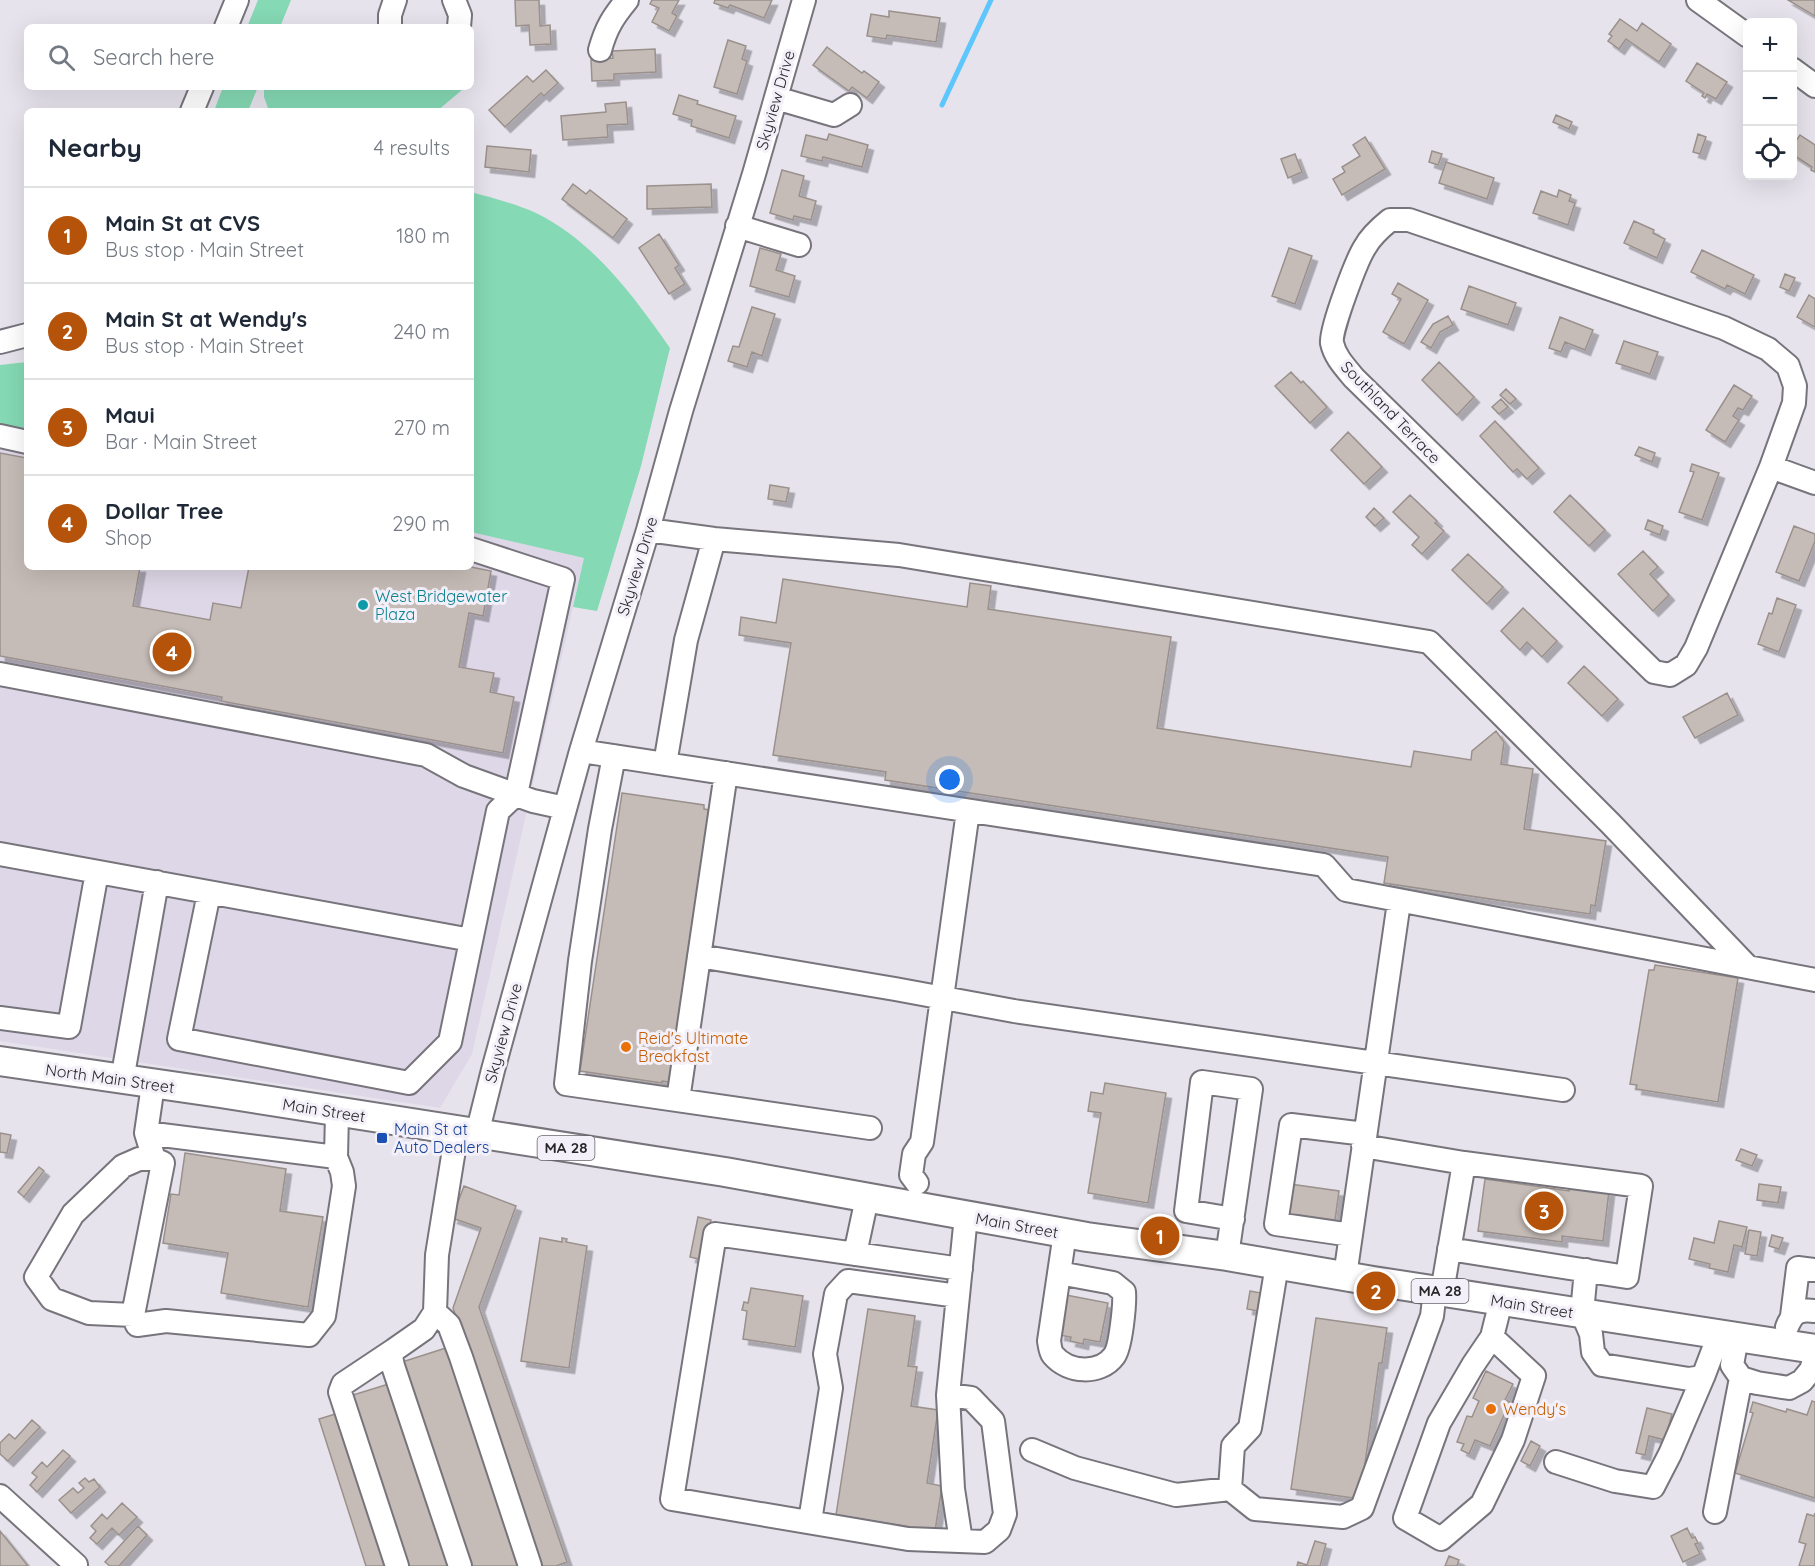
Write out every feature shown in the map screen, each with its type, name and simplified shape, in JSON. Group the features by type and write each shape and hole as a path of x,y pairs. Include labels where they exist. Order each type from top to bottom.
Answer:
{"main road":[{"name":"North Main Street","path":"0,1061 220,1093"},
{"name":"Main Street","path":"220,1093 725,1172 867,1198 914,1195 966,1216 1065,1233 1227,1256 1815,1349"}],"street":[{"path":"227,24 237,0"},
{"path":"390,24 390,15 395,0"},
{"path":"454,0 460,15 459,24"},
{"path":"600,50 604,33 611,19 627,0"},
{"name":"Skyview Drive","path":"435,1312 437,1255 467,1133 493,1070 581,751 804,0"},
{"path":"1698,0 1743,32"},
{"path":"1796,72 1815,86"},
{"path":"193,108 201,90"},
{"path":"776,98 834,115 850,105"},
{"name":"Southland Terrace","path":"1390,220 1409,220 1724,328 1768,348 1788,366 1794,386 1794,403 1771,467 1696,648 1686,665 1670,675 1654,672 1354,378 1339,359 1332,341 1335,320 1363,248 1390,220"},
{"path":"737,226 799,245"},
{"path":"0,342 24,336"},
{"path":"0,436 24,441"},
{"path":"1771,467 1815,483"},
{"path":"648,530 714,539 899,555 1429,642 1610,823 1748,967"},
{"path":"665,764 686,640 714,539"},
{"path":"209,893 179,1039 409,1083 450,1042 498,811 516,794 563,579 474,550"},
{"path":"0,674 426,755 464,776 533,801 565,808"},
{"path":"581,751 1324,865 1346,890 1815,980"},
{"path":"614,756 600,829 580,961 566,1084 870,1128"},
{"path":"678,1100 726,774"},
{"path":"914,1195 924,1178 928,1157 922,1143 968,811"},
{"path":"0,855 471,940"},
{"path":"0,1018 69,1027 97,872"},
{"path":"122,1080 157,882"},
{"path":"1345,1276 1399,902"},
{"path":"699,956 1014,1011 1563,1090"},
{"path":"1227,1256 1233,1219 1251,1089 1202,1082 1186,1211 1233,1219"},
{"path":"153,1084 146,1133 154,1159"},
{"path":"133,1315 89,1313 52,1299 36,1277 73,1214 123,1166 138,1159 154,1159 163,1163 133,1315 137,1325 166,1321 309,1335 324,1316 344,1186 336,1157 337,1113"},
{"path":"1351,1235 1276,1224 1290,1125 1464,1162 1641,1186 1628,1277 1449,1249"},
{"path":"146,1133 336,1157"},
{"path":"1032,1450 1075,1468 1176,1494 1230,1490 1255,1509 1343,1516 1362,1508 1432,1316 1449,1249 1464,1162"},
{"path":"855,1254 867,1198"},
{"path":"961,1541 953,1489 948,1395 966,1216"},
{"path":"1059,1272 1113,1283 1124,1292 1125,1302 1116,1354 1105,1366 1087,1370 1066,1366 1052,1353 1048,1341 1065,1233"},
{"path":"948,1395 971,1398 993,1421 1005,1514 999,1530 985,1542 908,1539 672,1499 715,1234 961,1269"},
{"path":"1230,1490 1233,1446 1250,1428 1277,1265"},
{"path":"1784,1344 1792,1316 1798,1268 1815,1270"},
{"path":"1586,1270 1582,1313 1591,1334 1593,1352 1602,1365 1689,1379 1703,1377"},
{"path":"810,1521 831,1388 825,1354 836,1294 848,1281 958,1296"},
{"path":"1492,1338 1534,1376 1513,1440 1482,1504 1440,1539 1405,1518 1439,1424 1473,1365 1492,1338 1501,1301"},
{"path":"1792,1316 1803,1310 1815,1311"},
{"path":"398,1566 340,1392 343,1384 424,1329 435,1312 449,1325 461,1357 530,1566"},
{"path":"1556,1462 1615,1481 1653,1487 1670,1454 1703,1377 1728,1336"},
{"path":"1728,1336 1732,1365 1741,1378 1757,1383 1789,1388 1802,1381 1811,1370 1815,1357"},
{"path":"394,1350 391,1357 393,1366 460,1566"},
{"path":"1715,1512 1741,1378"},
{"path":"0,1496 63,1562"}],"shaded area":[{"name":"West Bridgewater Plaza","path":"0,424 24,429 24,570 474,570 474,533 584,558 472,1054 440,1108 0,1041"}],"green space":[{"path":"258,0 291,0 281,24 248,24"},
{"path":"222,90 257,90 249,108 215,108"},
{"path":"264,90 462,90 441,108 268,108"},
{"path":"474,193 536,213 577,239 612,272 670,348 641,466 597,611 573,607 584,558 474,533"},
{"path":"24,362 24,429 0,424 0,365"}],"building":[{"path":"515,0 539,0 540,26 550,25 551,44 530,45 529,25 516,26"},
{"path":"652,0 679,0 672,13 677,16 669,31 652,22 659,8 650,4"},
{"path":"715,0 772,0 764,18 730,5 728,8 714,3"},
{"path":"1788,0 1815,0 1815,16"},
{"path":"889,11 940,18 936,42 887,35 886,39 867,36 871,14 889,17"},
{"path":"1620,19 1637,31 1642,23 1671,44 1659,62 1626,39 1619,49 1608,41 1612,36 1609,34"},
{"path":"728,40 746,46 742,59 747,61 737,94 714,87"},
{"path":"827,47 862,73 864,71 879,82 867,98 852,87 849,91 813,65"},
{"path":"655,49 656,72 614,74 614,80 592,81 591,60 613,58 612,51"},
{"path":"1697,63 1727,82 1716,99 1707,94 1705,98 1702,96 1704,93 1686,81"},
{"path":"546,70 558,83 544,96 541,93 505,127 489,110 527,76 533,82"},
{"path":"679,95 698,101 697,104 736,116 729,138 691,126 692,120 673,114"},
{"path":"626,102 628,124 607,125 608,137 563,140 561,116 606,112 605,104"},
{"path":"1556,115 1572,122 1569,129 1553,122"},
{"path":"829,134 868,145 862,167 823,157 822,161 801,156 806,135 827,140"},
{"path":"1698,134 1706,137 1700,154 1693,152"},
{"path":"1800,135 1815,145 1815,172 1811,170 1812,167 1797,157 1797,140"},
{"path":"1365,137 1385,169 1342,195 1333,179 1345,172 1342,167 1360,156 1353,145"},
{"path":"487,146 531,150 529,172 485,167"},
{"path":"1432,151 1442,154 1438,165 1429,162"},
{"path":"1295,154 1302,172 1288,178 1281,159"},
{"path":"1446,162 1494,178 1487,199 1439,183"},
{"path":"782,170 804,176 799,196 816,201 811,220 794,216 793,220 770,213"},
{"path":"573,184 586,194 590,190 627,219 613,238 562,199"},
{"path":"711,184 712,207 647,209 647,186"},
{"path":"1559,190 1571,195 1569,201 1575,203 1568,225 1533,213 1541,191 1557,197"},
{"path":"1634,221 1654,230 1653,233 1665,239 1657,258 1624,243"},
{"path":"659,234 679,265 675,268 685,284 669,294 639,248"},
{"path":"760,248 781,254 776,270 795,276 789,297 750,286"},
{"path":"1289,248 1312,256 1295,304 1272,296"},
{"path":"1702,250 1754,275 1745,294 1727,285 1725,289 1691,272"},
{"path":"1785,274 1795,278 1789,291 1780,287"},
{"path":"1398,283 1428,300 1404,344 1383,332 1401,299 1392,294"},
{"path":"1469,286 1516,303 1508,325 1461,309"},
{"path":"1809,295 1815,299 1815,327 1797,317"},
{"path":"752,307 775,314 762,356 752,352 747,367 728,361 733,346 739,347"},
{"path":"1448,316 1453,325 1440,332 1431,348 1421,342 1433,324"},
{"path":"1560,317 1593,330 1585,350 1565,342 1561,352 1549,348"},
{"path":"1624,341 1658,352 1650,374 1616,363"},
{"path":"1439,362 1474,397 1457,415 1422,380"},
{"path":"1291,372 1301,383 1303,381 1327,407 1310,423 1275,386"},
{"path":"1734,385 1752,396 1743,410 1738,408 1733,416 1739,420 1725,442 1706,430"},
{"path":"1506,389 1516,399 1510,404 1500,395"},
{"path":"1501,399 1508,407 1499,414 1492,407"},
{"path":"1495,421 1539,468 1527,479 1517,469 1513,472 1480,436"},
{"path":"1348,432 1382,467 1364,484 1331,450"},
{"path":"1639,447 1655,453 1652,462 1635,455"},
{"name":"West Bridgewater Plaza","path":"0,453 24,457 24,570 139,570 133,606 210,620 213,603 241,608 248,570 474,570 474,568 491,571 483,616 469,613 459,667 494,673 490,692 514,697 503,753 221,701 222,697 0,656"},
{"path":"1692,464 1719,473 1702,520 1679,512 1694,472 1690,471"},
{"path":"770,485 789,488 786,502 768,499"},
{"path":"1410,495 1444,531 1422,554 1412,545 1419,537 1393,512"},
{"path":"1570,495 1605,530 1589,546 1554,512"},
{"path":"1374,508 1384,518 1375,526 1366,517"},
{"path":"1648,520 1663,526 1660,535 1645,529"},
{"path":"1794,526 1815,534 1815,541 1799,581 1776,572"},
{"path":"1643,551 1658,567 1650,574 1669,595 1653,611 1618,574"},
{"path":"1468,554 1503,587 1487,604 1452,570"},
{"path":"783,579 967,607 970,583 991,586 988,609 1171,637 1157,728 1411,767 1414,751 1471,760 1472,751 1496,731 1504,742 1501,764 1533,769 1524,829 1606,841 1595,906 1591,905 1590,914 1384,883 1388,857 885,780 886,772 773,755 791,643 739,635 741,617 776,623"},
{"path":"1777,598 1796,605 1779,652 1758,644"},
{"path":"1523,608 1557,641 1542,657 1527,642 1520,650 1501,631"},
{"path":"1584,666 1618,699 1602,716 1568,683"},
{"path":"1727,693 1738,715 1695,738 1683,717"},
{"path":"622,793 704,805 704,809 710,810 669,1082 662,1081 662,1083 580,1071"},
{"path":"1655,965 1738,978 1718,1102 1636,1089 1637,1085 1630,1084 1649,970 1654,970"},
{"path":"1105,1083 1166,1093 1148,1203 1088,1193 1101,1113 1088,1111 1091,1092 1103,1094"},
{"path":"0,1133 11,1135 7,1153 0,1152"},
{"path":"1741,1149 1757,1155 1752,1166 1736,1160"},
{"path":"185,1153 286,1169 280,1211 323,1217 308,1307 221,1293 228,1253 163,1243 171,1194 179,1195"},
{"path":"39,1167 44,1171 24,1197 18,1192"},
{"path":"1485,1179 1569,1191 1570,1186 1609,1191 1603,1241 1562,1236 1562,1242 1478,1231"},
{"path":"1290,1184 1339,1191 1335,1220 1286,1213"},
{"path":"1759,1184 1781,1187 1778,1203 1757,1200"},
{"path":"464,1186 516,1206 479,1307 567,1562 556,1566 542,1566 453,1308 481,1228 452,1218"},
{"path":"698,1217 711,1220 703,1260 690,1257"},
{"path":"1719,1221 1747,1227 1742,1247 1734,1245 1728,1272 1709,1268 1710,1264 1689,1259 1694,1238 1714,1243"},
{"path":"1749,1230 1761,1232 1757,1256 1745,1254"},
{"path":"1772,1235 1783,1238 1779,1249 1769,1246"},
{"path":"540,1238 562,1242 562,1238 567,1239 566,1242 587,1246 569,1368 521,1361"},
{"path":"751,1288 803,1296 795,1347 743,1339 747,1311 742,1310 744,1302 748,1303"},
{"path":"1250,1291 1261,1293 1258,1311 1247,1309"},
{"path":"1066,1295 1108,1303 1100,1342 1084,1339 1083,1344 1070,1341 1071,1337 1059,1335"},
{"path":"868,1309 915,1316 908,1366 917,1367 911,1406 938,1410 927,1483 942,1486 935,1531 836,1515"},
{"path":"1316,1318 1387,1328 1382,1363 1379,1363 1360,1499 1291,1489"},
{"path":"449,1347 522,1566 470,1566 402,1362"},
{"name":"Wendy's","path":"1486,1371 1513,1384 1505,1400 1510,1402 1490,1446 1475,1440 1469,1454 1461,1450 1464,1444 1457,1442 1467,1416 1472,1417 1479,1401 1473,1398"},
{"path":"392,1383 452,1566 408,1566 353,1395"},
{"path":"1812,1401 1815,1402 1815,1498 1735,1473 1753,1413 1750,1412 1753,1402 1786,1412 1787,1409 1807,1415"},
{"path":"1647,1408 1672,1414 1665,1440 1649,1436 1645,1455 1636,1453"},
{"path":"342,1412 391,1566 366,1566 319,1419"},
{"path":"32,1420 40,1427 8,1461 0,1454 0,1443 9,1434 15,1439"},
{"path":"1531,1441 1540,1446 1530,1466 1521,1461"},
{"path":"63,1450 70,1456 37,1492 30,1485 37,1477 32,1473 42,1462 47,1467"},
{"path":"85,1478 89,1482 94,1479 100,1487 71,1513 59,1500 73,1488 78,1493 84,1488 79,1483"},
{"path":"122,1503 137,1517 119,1535 112,1528 97,1544 90,1538 96,1531 91,1526 102,1514 107,1519"},
{"path":"1815,1513 1815,1566 1799,1566 1806,1544 1799,1542 1807,1514 1814,1516"},
{"path":"138,1526 147,1535 119,1566 110,1566 105,1562"},
{"path":"1687,1528 1692,1538 1695,1537 1698,1543 1695,1544 1700,1554 1683,1562 1671,1536"},
{"path":"0,1531 28,1566 0,1566"},
{"path":"1315,1541 1326,1544 1320,1566 1297,1566 1298,1562 1307,1565"},
{"path":"1449,1556 1459,1560 1457,1566 1445,1566"}],"waterway":[{"path":"942,105 991,0"}],"place":[{"name":"West Bridgewater Plaza","path":"363,605"},
{"name":"Dollar Tree","path":"172,652"},
{"name":"Reid's Ultimate Breakfast","path":"626,1047"},
{"name":"Main St at Auto Dealers","path":"382,1138"},
{"name":"Maui","path":"1544,1211"},
{"name":"Main St at CVS","path":"1160,1236"},
{"name":"Main St at Wendy's","path":"1376,1291"},
{"name":"Wendy's","path":"1491,1409"}]}
